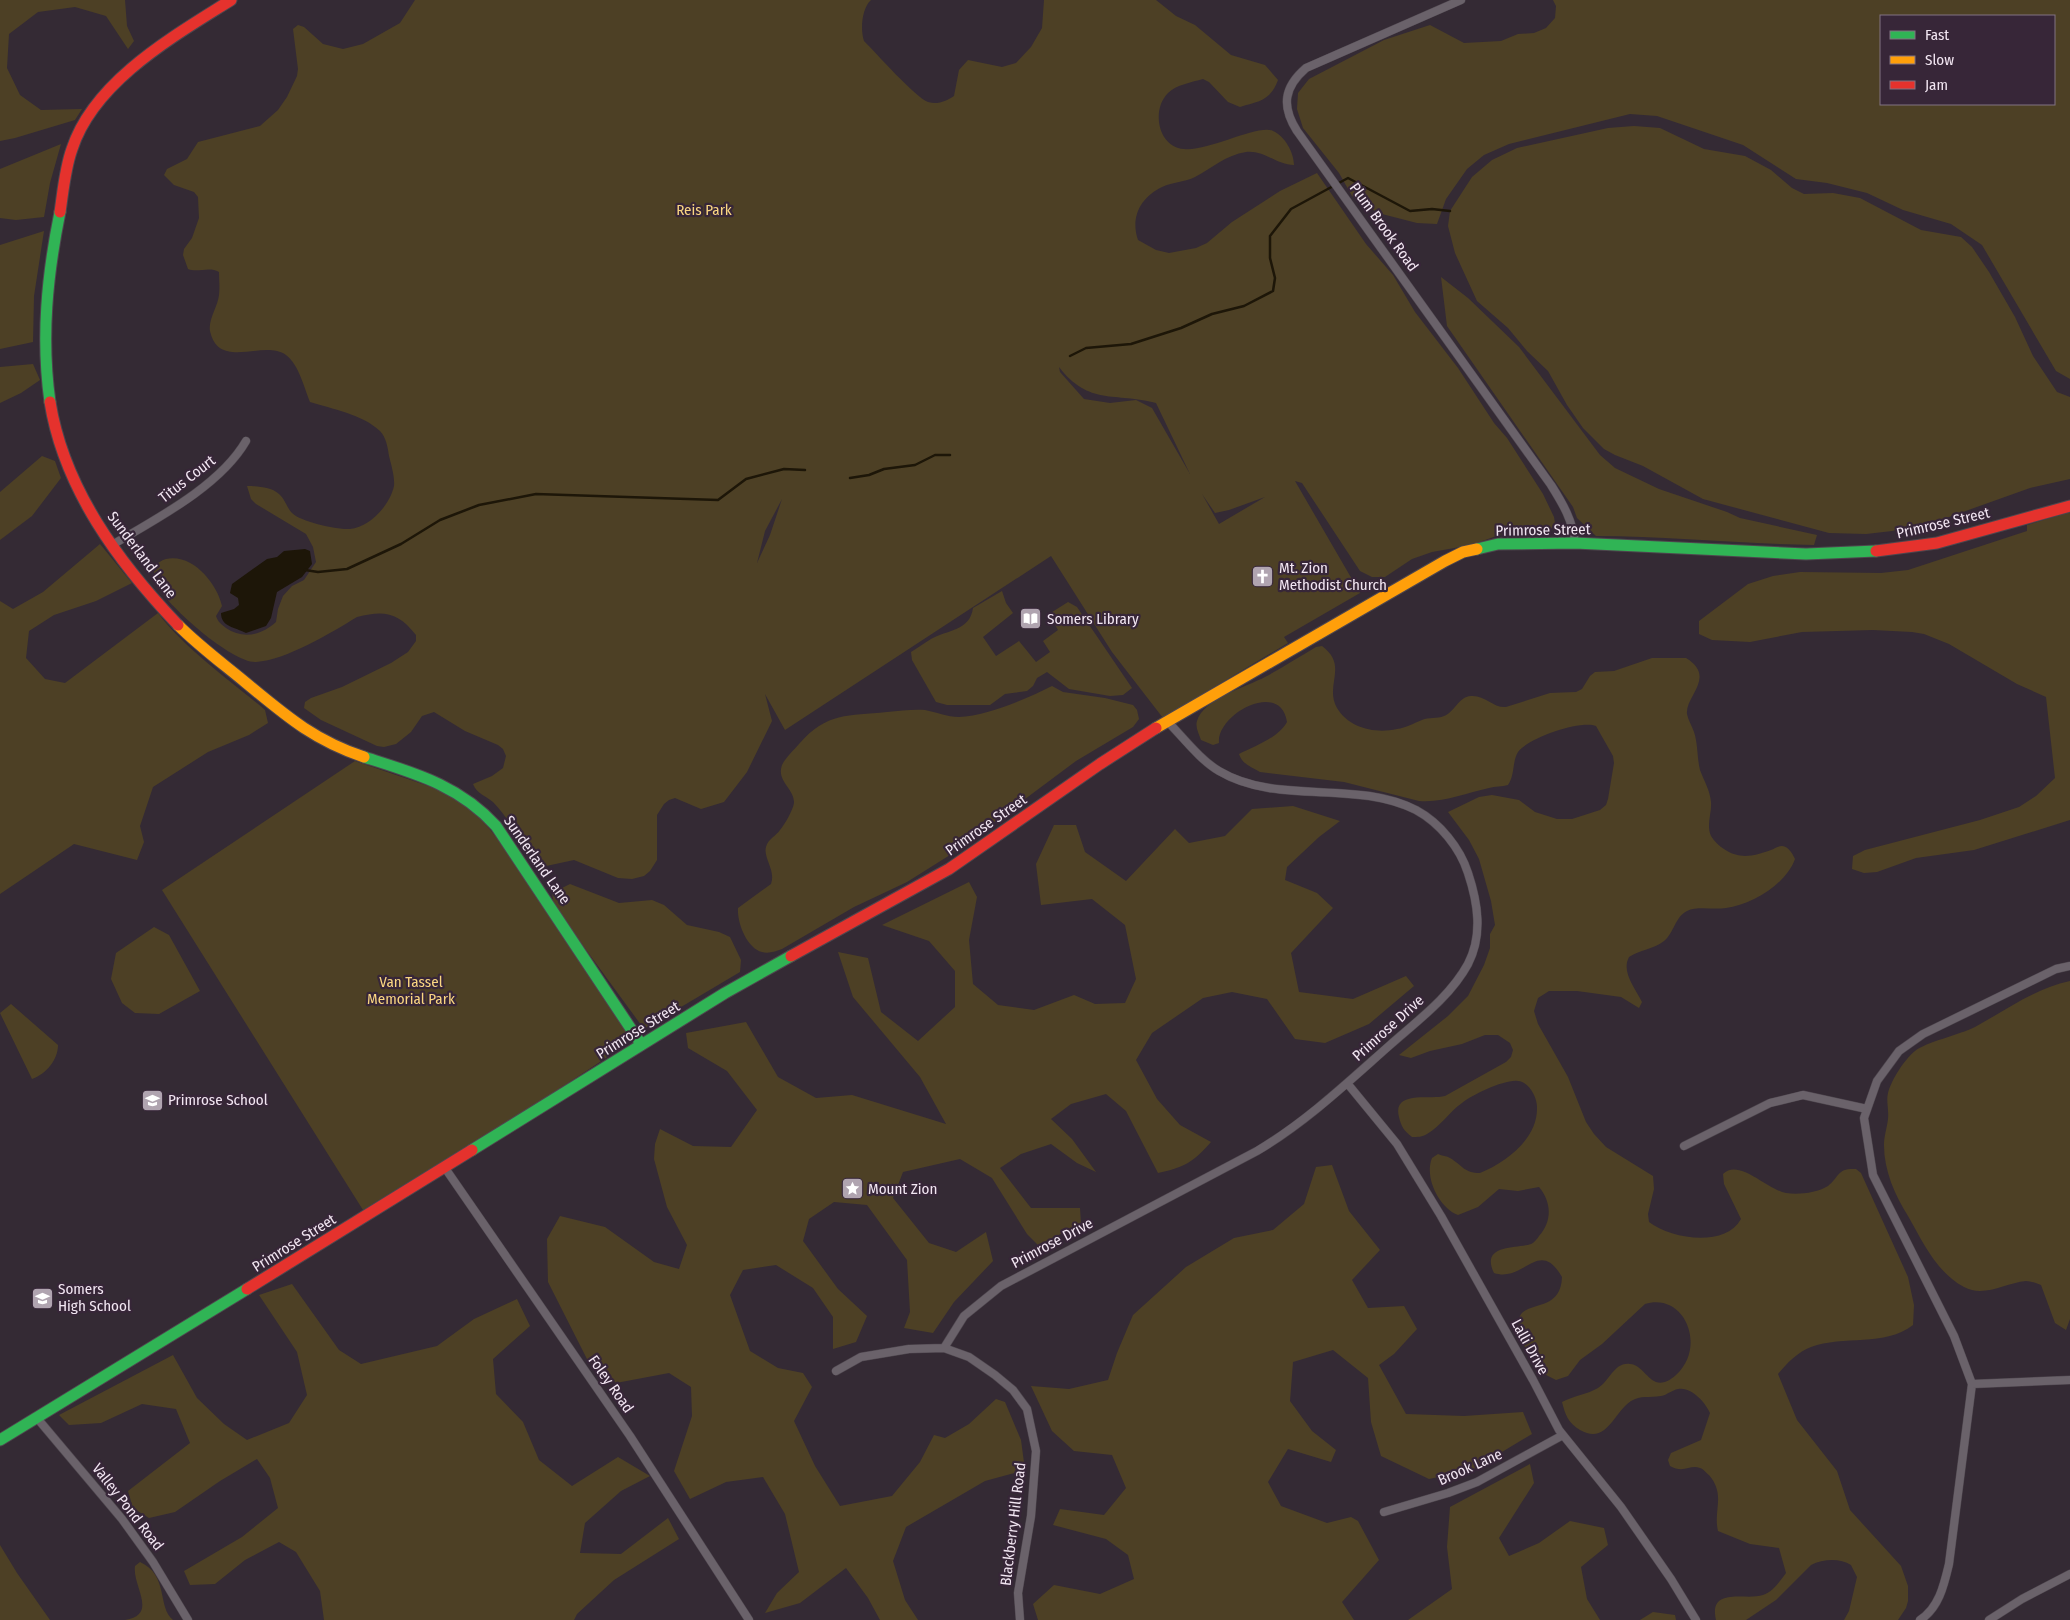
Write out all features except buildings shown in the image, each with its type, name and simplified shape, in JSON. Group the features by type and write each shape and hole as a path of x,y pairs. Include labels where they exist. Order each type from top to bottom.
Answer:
{"main road":[{"name":"Sunderland Lane","path":"231,0 140,62 112,87 88,119 72,146 49,266 45,363 56,430 66,463 81,495 112,545 146,590 182,630 299,727 340,749 417,775 445,787 482,810 496,826 641,1044"},
{"name":"Primrose Street","path":"0,1440 445,1168 725,993 949,869 1100,764 1167,721 1463,552 1498,544 1575,543 1806,554 1887,550 1937,543 2070,506"}],"street":[{"name":"Plum Brook Road","path":"1461,0 1306,68 1290,86 1287,97 1287,109 1290,120 1296,130 1551,486 1569,515 1574,530 1575,543"},
{"name":"Titus Court","path":"112,545 184,502 229,463 246,441"},
{"name":"Primrose Drive","path":"944,1348 964,1316 1001,1286 1286,1134 1434,1006 1459,978 1468,963 1476,941 1478,906 1465,862 1452,842 1436,825 1415,810 1386,799 1313,790 1265,788 1240,781 1217,770 1167,721"},
{"path":"1920,1620 1938,1601 1945,1582 1972,1384 1954,1336 1873,1175 1864,1118 1866,1109 1877,1081 1899,1051 1923,1034 2056,969 2070,966"},
{"name":"Lalli Drive","path":"1348,1082 1397,1144 1407,1160 1563,1435 1621,1507 1671,1579 1696,1620"},
{"path":"1684,1146 1770,1103 1803,1095 1866,1109"},
{"name":"Foley Road","path":"445,1168 630,1436 749,1620"},
{"name":"Blackberry Hill Road","path":"836,1370 861,1356 909,1349 944,1348 969,1357 995,1375 1013,1390 1027,1409 1036,1451 1031,1516 1018,1593 1020,1620"},
{"path":"1972,1384 2070,1380"},
{"name":"Valley Pond Road","path":"37,1418 122,1519 154,1562 188,1620"},
{"name":"Brook Lane","path":"1384,1512 1448,1493 1477,1482 1563,1435"},
{"path":"1989,1620 2022,1599 2070,1574"}],"green space":[{"path":"0,0 125,0 127,26 134,41 128,49 106,16 75,7 38,12 9,34 7,68 20,95 41,110 82,109 75,120 0,141"},
{"name":"Reis Park","path":"415,0 871,0 866,8 863,19 862,31 864,41 922,99 928,102 939,103 954,96 959,70 968,60 1002,67 1016,63 1031,47 1042,28 1044,0 1156,0 1176,16 1195,25 1231,55 1265,65 1278,80 1272,92 1264,99 1240,107 1228,102 1209,82 1203,79 1175,88 1163,100 1160,109 1160,127 1168,142 1175,147 1194,149 1256,131 1273,131 1288,145 1294,165 1282,163 1259,153 1246,152 1226,159 1191,179 1162,187 1148,196 1139,209 1135,223 1138,240 1156,250 1169,253 1196,248 1207,243 1232,222 1280,191 1317,173 1366,244 1393,275 1415,312 1458,368 1494,423 1507,438 1543,494 1555,523 1551,529 1519,528 1471,545 1432,552 1412,559 1385,577 1372,577 1360,571 1302,483 1295,481 1360,593 1284,637 1288,643 1163,718 1112,652 1051,556 785,730 765,694 772,721 747,772 724,802 701,809 675,798 664,804 657,815 657,860 650,871 644,876 632,879 618,878 574,860 537,868 506,817 493,802 479,793 473,784 492,776 503,768 506,756 503,749 498,745 465,731 434,712 422,716 411,732 396,744 384,747 377,746 321,720 304,708 305,702 311,698 342,687 391,663 408,652 416,641 416,635 397,617 375,614 357,617 322,638 294,651 256,662 245,660 232,654 202,632 164,596 154,576 155,565 166,559 176,558 194,565 209,579 215,588 222,606 216,616 220,623 238,634 258,633 276,622 283,596 292,586 304,580 316,562 313,547 306,534 256,504 251,499 247,486 264,487 276,492 283,498 292,513 303,519 320,525 344,529 357,527 372,520 384,507 392,493 394,486 393,471 386,443 384,436 373,425 356,416 310,402 298,370 286,355 266,350 232,352 222,349 215,343 210,327 219,295 219,272 215,270 188,269 183,255 184,249 192,238 199,218 198,197 194,192 174,185 164,175 167,169 187,159 198,142 260,126 278,110 287,97 297,76 298,69 293,29 298,25 304,27 323,44 343,49 363,44 400,23","holes":["1059,367 1081,388 1092,393 1156,403 1190,474 1152,408 1136,400 1110,403 1084,399 1060,372","1202,494 1215,513 1265,497 1219,524","782,499 770,535 757,563 765,531"]},
{"path":"1553,0 2070,0 2070,379 2056,371 1982,245 1951,224 1903,210 1867,193 1827,183 1796,179 1743,145 1657,116 1630,114 1509,144 1484,155 1467,169 1446,199 1437,224 1417,223 1378,213 1352,196 1339,173 1303,128 1297,109 1298,93 1309,79 1384,40 1430,25 1464,43 1501,41 1518,34 1534,33 1546,28 1555,18 1556,6"},
{"path":"1634,126 1660,128 1704,149 1745,156 1771,170 1792,188 1804,194 1833,193 1860,198 1921,230 1961,237 1972,247 1989,272 2015,317 2033,356 2057,392 2070,397 2070,479 2030,488 1946,518 1892,531 1866,534 1829,533 1703,499 1643,466 1604,449 1583,428 1567,405 1548,371 1527,351 1508,328 1477,301 1455,253 1448,226 1450,211 1472,177 1492,160 1517,148 1608,128"},
{"path":"61,144 50,183 44,217 16,220 0,218 0,169"},
{"path":"44,231 34,296 33,342 0,349 0,245"},
{"path":"1441,277 1468,298 1519,347 1600,455 1615,468 1659,489 1740,518 1817,535 1814,545 1596,536 1577,518 1573,507 1447,326"},
{"path":"33,364 40,380 21,393 0,403 0,367"},
{"path":"42,456 55,461 61,478 32,516 0,540 0,492"},
{"path":"2070,512 2070,820 1974,850 1916,858 1877,872 1864,873 1852,869 1853,856 1865,850 1980,820 2019,807 2036,796 2055,778 2046,697 2017,684 1949,644 1924,634 1873,630 1802,632 1750,642 1712,640 1699,634 1699,621 1748,584 1773,576 1800,572 1881,573 1908,570 2027,531 2027,525"},
{"path":"100,544 132,583 96,601 54,615 29,631 26,658 45,679 65,683 158,613 195,652 265,710 268,723 249,735 208,752 153,787 140,826 144,842 137,860 74,844 0,894 0,601 13,609 43,592"},
{"path":"1002,591 1006,603 1013,613 983,637 996,656 1019,641 1036,662 1050,652 1043,641 1058,630 1049,614 1068,602 1077,607 1132,688 1123,695 1110,696 1069,689 1047,672 1037,678 1033,686 1027,691 1005,694 990,705 947,705 936,702 912,660 911,652 937,636 963,626 971,616 973,608"},
{"path":"1322,646 1330,653 1334,661 1333,691 1337,708 1342,715 1355,725 1380,731 1407,727 1425,719 1444,716 1463,699 1471,696 1481,697 1497,706 1506,707 1550,693 1576,692 1582,689 1590,676 1595,672 1614,671 1652,658 1686,658 1695,665 1699,672 1699,679 1690,700 1687,714 1695,737 1700,770 1710,798 1709,827 1711,836 1720,846 1741,856 1753,855 1782,846 1788,849 1795,859 1791,868 1767,892 1746,903 1726,908 1687,911 1680,917 1664,941 1629,957 1627,963 1628,974 1642,1002 1639,1008 1621,997 1577,991 1549,991 1538,998 1534,1011 1538,1024 1568,1077 1586,1122 1594,1134 1606,1147 1653,1176 1654,1189 1648,1214 1649,1222 1659,1228 1670,1233 1697,1238 1723,1234 1733,1228 1741,1219 1724,1184 1723,1174 1729,1170 1745,1172 1778,1190 1796,1194 1813,1192 1824,1188 1839,1173 1845,1170 1856,1169 1861,1173 1908,1277 1914,1305 1913,1325 1902,1332 1890,1336 1836,1342 1811,1347 1793,1358 1778,1374 1797,1420 1837,1471 1850,1510 1901,1566 1908,1586 1908,1601 1898,1620 1844,1620 1849,1611 1857,1577 1851,1565 1842,1561 1831,1560 1811,1565 1776,1600 1746,1620 1716,1620 1715,1609 1723,1599 1767,1594 1786,1573 1779,1548 1750,1544 1718,1531 1717,1489 1704,1470 1696,1467 1679,1469 1670,1466 1668,1460 1671,1453 1701,1440 1710,1413 1705,1405 1693,1393 1683,1389 1661,1396 1638,1398 1625,1406 1603,1431 1589,1434 1580,1430 1570,1421 1562,1402 1598,1388 1616,1369 1625,1364 1636,1366 1655,1381 1661,1383 1668,1381 1676,1375 1685,1363 1690,1350 1687,1324 1681,1314 1671,1306 1659,1302 1645,1304 1602,1344 1580,1360 1568,1376 1556,1380 1543,1373 1535,1365 1527,1352 1519,1329 1520,1316 1529,1308 1550,1301 1556,1296 1562,1277 1554,1266 1546,1261 1538,1261 1505,1274 1494,1273 1491,1264 1492,1257 1496,1252 1532,1243 1536,1240 1547,1224 1549,1211 1546,1198 1539,1187 1518,1191 1499,1189 1478,1207 1458,1215 1439,1199 1430,1174 1432,1158 1438,1154 1450,1158 1467,1170 1475,1173 1480,1173 1510,1156 1526,1139 1536,1119 1537,1103 1532,1091 1526,1084 1518,1081 1505,1082 1489,1088 1462,1103 1437,1127 1422,1136 1412,1137 1401,1123 1398,1109 1401,1103 1414,1098 1445,1096 1506,1062 1511,1057 1513,1050 1510,1043 1498,1035 1485,1035 1462,1044 1430,1051 1411,1058 1399,1055 1448,1016 1468,996 1484,965 1490,948 1490,934 1495,925 1491,901 1479,859 1469,840 1448,812 1479,797 1492,795 1519,800 1535,812 1557,819 1572,819 1600,810 1606,805 1608,799 1614,763 1613,756 1596,726 1588,725 1567,728 1532,741 1518,752 1512,777 1508,785 1491,787 1446,799 1428,801 1419,801 1344,782 1260,772 1250,767 1242,760 1239,754 1259,745 1278,733 1287,722 1282,709 1273,703 1262,702 1238,712 1228,721 1221,732 1219,743 1213,745 1201,740 1197,721 1207,706 1226,694 1271,674 1316,647"},
{"path":"1052,686 1063,692 1105,698 1133,705 1137,710 1139,719 1133,727 1076,761 950,855 907,882 854,907 782,949 765,953 752,946 741,927 738,908 771,884 772,874 766,855 766,847 768,842 784,824 794,803 792,793 781,776 782,765 809,734 829,721 849,715 906,710 925,710 955,717 982,714"},
{"name":"Van Tassel Memorial Park","path":"355,761 449,793 479,816 501,843 627,1033 627,1040 624,1046 535,1105 363,1210 162,890"},
{"path":"1293,806 1340,821 1319,837 1287,867 1285,880 1317,893 1333,908 1291,953 1299,992 1353,999 1406,976 1414,986 1369,1024 1325,1043 1295,1039 1267,999 1232,992 1203,998 1152,1033 1136,1060 1157,1099 1180,1125 1211,1142 1199,1155 1188,1163 1158,1173 1126,1111 1106,1094 1071,1104 1051,1119 1072,1139 1096,1172 1077,1163 1051,1144 1021,1154 1000,1168 1031,1208 1080,1208 1081,1224 1038,1245 1027,1234 992,1178 960,1159 903,1172 893,1198 929,1243 956,1252 986,1232 993,1261 954,1302 933,1333 904,1328 910,1312 907,1260 867,1205 834,1202 809,1219 803,1241 838,1289 867,1316 856,1342 833,1349 833,1317 813,1288 776,1265 743,1270 730,1295 750,1351 778,1368 803,1373 812,1387 794,1421 815,1466 840,1506 892,1496 920,1462 934,1435 945,1438 969,1424 996,1399 1005,1402 1021,1440 1025,1470 985,1481 906,1527 893,1561 905,1600 918,1620 880,1620 868,1598 846,1568 800,1603 765,1613 777,1593 799,1572 785,1514 763,1477 726,1482 690,1499 674,1471 692,1416 691,1387 669,1373 616,1383 588,1361 548,1282 547,1239 560,1216 605,1227 654,1262 679,1269 687,1245 667,1207 654,1159 655,1144 660,1129 693,1146 731,1147 757,1110 727,1071 688,1048 686,1033 746,1022 778,1077 816,1098 852,1095 946,1124 920,1077 853,997 838,952 868,958 881,1012 918,1041 955,1007 955,971 929,941 882,925 969,882 977,897 969,940 973,984 998,1005 1034,1010 1074,995 1095,1004 1125,1003 1136,979 1125,925 1092,899 1041,905 1036,864 1054,825 1076,825 1085,852 1126,881 1175,829 1189,843 1225,836 1252,809"},
{"path":"570,884 619,903 652,900 664,905 687,925 719,932 730,937 741,960 740,972 644,1029 554,906 552,893"},
{"path":"154,927 169,935 200,991 159,1014 135,1013 122,1003 111,979 116,953"},
{"path":"2070,981 2070,1319 2066,1330 2055,1323 2041,1285 2026,1281 1995,1289 1972,1290 1954,1281 1938,1265 1925,1246 1891,1182 1884,1155 1884,1138 1888,1119 1888,1093 1899,1070 1915,1051 1975,1027 2044,989"},
{"path":"11,1004 58,1045 56,1056 50,1066 42,1074 32,1079 0,1013"},
{"path":"1332,1165 1349,1211 1380,1250 1352,1280 1368,1308 1404,1306 1417,1329 1394,1354 1379,1365 1406,1414 1464,1416 1523,1412 1532,1434 1472,1470 1429,1479 1381,1456 1371,1422 1368,1378 1333,1350 1293,1362 1290,1401 1312,1431 1336,1450 1331,1462 1288,1449 1268,1482 1281,1506 1327,1523 1351,1517 1358,1521 1379,1560 1342,1602 1354,1620 1038,1620 1033,1604 1054,1585 1100,1594 1134,1579 1128,1555 1106,1539 1053,1525 1060,1509 1104,1515 1126,1488 1112,1455 1074,1451 1052,1431 1031,1386 1069,1389 1108,1380 1133,1315 1186,1267 1234,1238 1273,1230 1304,1204 1316,1167"},
{"path":"292,1284 339,1350 361,1364 437,1346 474,1319 517,1299 530,1326 493,1359 496,1394 523,1422 539,1460 572,1486 618,1457 650,1476 621,1491 585,1523 580,1553 621,1554 668,1518 679,1539 614,1580 577,1614 574,1620 324,1620 320,1591 296,1552 279,1542 245,1560 215,1584 190,1585 184,1571 242,1537 278,1508 270,1478 257,1459 220,1481 175,1512 149,1518 133,1508 128,1491 190,1443 176,1409 142,1404 101,1423 69,1425 59,1415 173,1355 197,1398 224,1424 247,1440 289,1423 307,1395 297,1352 259,1295"},
{"path":"1530,1464 1534,1483 1499,1538 1509,1556 1539,1543 1570,1521 1604,1528 1608,1545 1581,1567 1587,1599 1600,1620 1408,1620 1452,1589 1447,1547 1450,1507"},
{"path":"0,1545 17,1573 50,1620 0,1620"},
{"path":"140,1562 155,1575 165,1607 173,1620 125,1620 135,1617 140,1612 142,1606 135,1574 135,1566"},
{"path":"1653,1612 1675,1615 1676,1620 1640,1620"}],"shaded area":[{"path":"305,549 310,551 312,564 302,577 277,592 271,618 266,626 246,633 229,626 223,621 221,613 234,609 239,605 238,598 230,593 232,584 267,559 277,557 284,551"}],"waterway":[{"path":"1070,356 1086,348 1131,344 1181,328 1212,314 1244,306 1273,291 1275,278 1270,258 1270,236 1291,209 1348,178 1410,211 1432,209 1450,211"},
{"path":"850,478 869,475 884,469 915,465 935,455 950,455"},
{"path":"305,570 318,572 347,569 401,544 440,520 479,505 536,494 718,500 746,479 784,469 805,470"}],"traffic: fast":[{"path":"50,402 46,354 47,307 60,212"},
{"path":"1477,549 1498,544 1575,543 1806,554 1876,551"},
{"path":"364,757 418,775 451,790 467,800 496,826 641,1044"},
{"path":"472,1150 725,993 791,956"},
{"path":"0,1440 247,1289"}],"traffic: slow":[{"path":"1156,728 1445,561 1463,552 1477,549"},
{"path":"178,625 300,726 330,743 364,757"}],"traffic: jam":[{"path":"60,212 66,172 72,149 83,125 98,102 138,62 231,0"},
{"path":"50,402 57,434 68,465 97,523 135,576 178,625"},
{"path":"1876,551 1937,543 2070,506"},
{"path":"791,956 949,869 1100,764 1156,728"},
{"path":"247,1289 472,1150"}],"place":[{"name":"Mt. Zion Methodist Church","path":"1263,577"},
{"name":"Somers Library","path":"1031,619"},
{"name":"Primrose School","path":"152,1100"},
{"name":"Mount Zion","path":"852,1189"},
{"name":"Somers High School","path":"42,1298"}]}
